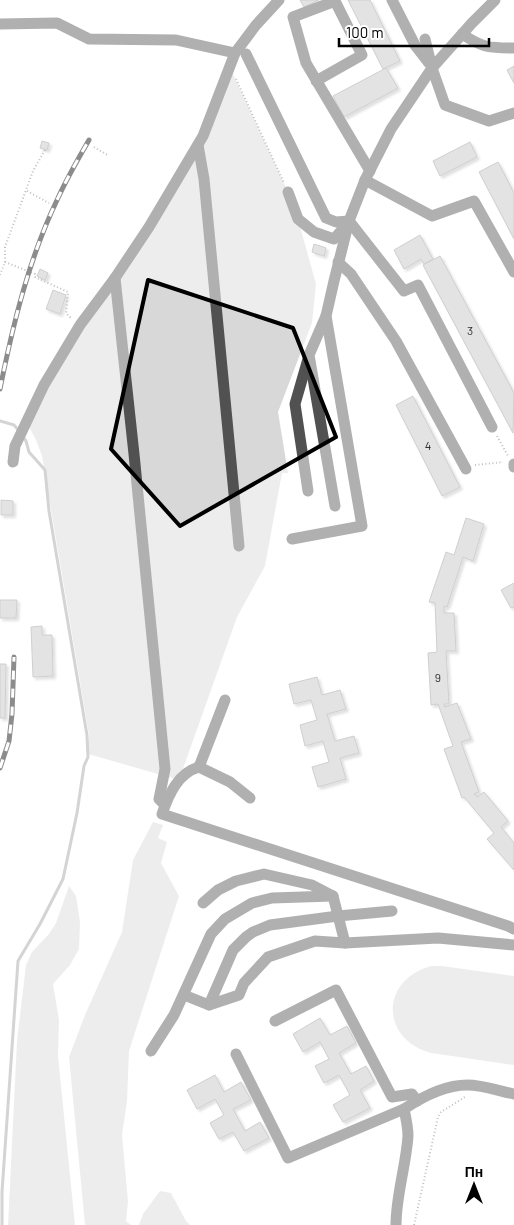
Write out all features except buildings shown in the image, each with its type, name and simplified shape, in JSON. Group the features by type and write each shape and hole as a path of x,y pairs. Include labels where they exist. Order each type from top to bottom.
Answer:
{"street":[{"path":"12,462 15,446 44,385 80,325 149,228 203,136 240,54 256,25 279,0"},
{"path":"392,0 415,45 432,68"},
{"path":"316,81 362,55 335,1 292,17 306,63 367,176 432,216 474,202 514,272"},
{"path":"308,491 295,404 309,354 326,316 349,221 367,176 391,129 432,68 490,2"},
{"path":"0,24 57,23 89,39 176,40 240,54 326,218 336,222 349,221"},
{"path":"462,34 478,45 492,48 514,48"},
{"path":"424,39 445,105 489,122 514,113"},
{"path":"198,145 204,179 239,546"},
{"path":"288,192 298,220 314,232 334,239 349,221"},
{"path":"349,221 404,291 418,285 492,427"},
{"path":"338,262 351,274 396,340 466,469"},
{"path":"115,278 165,769 159,799 165,805"},
{"path":"292,540 362,526 326,316"},
{"path":"309,354 335,506"},
{"path":"199,767 225,700"},
{"path":"250,798 230,782 199,767 190,769 171,789 162,814 498,922 514,929"},
{"path":"203,903 218,890 236,881 264,874 312,885 333,896 345,944"},
{"path":"151,1051 174,1015 211,934 234,912 252,903 272,898 333,896"},
{"path":"209,1005 233,950 246,937 261,928 270,925 338,916 392,911"},
{"path":"184,995 209,1005 239,995 244,982 268,958 314,941 345,944 438,938 514,944"},
{"path":"274,1021 336,990 392,1097 412,1094 417,1101"},
{"path":"236,1054 288,1158 454,1086 468,1085 514,1094"},
{"path":"396,1225 398,1191 406,1155 408,1135 404,1109"}],"path":[{"path":"233,74 288,192"},
{"path":"94,147 110,156"},
{"path":"0,275 4,262 5,247 33,171 45,150"},
{"path":"26,191 49,204"},
{"path":"4,262 35,274 35,277 68,292 66,313 80,325"},
{"path":"466,469 478,464 511,461 492,427"},
{"path":"414,1225 438,1117 441,1112 465,1097"}],"highlighted area":[{"path":"148,280 293,328 336,437 180,526 111,449"}],"shaded area":[{"path":"235,53 233,74 288,192 298,219 316,284 312,323 278,412 288,473 282,473 265,566 237,617 179,780 88,754 89,735 42,456 29,427 44,385 203,136"},
{"path":"153,822 163,825 158,838 167,842 161,863 179,896 129,1051 127,1101 122,1135 128,1202 126,1221 131,1225 85,1225 69,1057 85,1015 122,932 133,860"},
{"path":"69,886 76,896 80,922 79,949 70,965 53,984 59,1020 58,1056 75,1225 8,1225 17,1041 26,965 32,952 49,934 56,923"},
{"path":"431,966 514,976 514,1065 431,1053 414,1046 402,1035 395,1023 393,1010 395,996 402,984 414,973"},
{"path":"160,1191 171,1193 190,1225 139,1225 143,1214"}],"waterway":[{"path":"0,421 14,425 19,431"},
{"path":"2,1225 2,1192 18,961 63,879 77,813 84,766 88,757 87,735 49,511 45,470 29,452 26,441 22,436"}],"railway":[{"path":"0,389 10,340 30,268 61,191 89,140"},
{"path":"0,768 9,741 14,657"}]}
